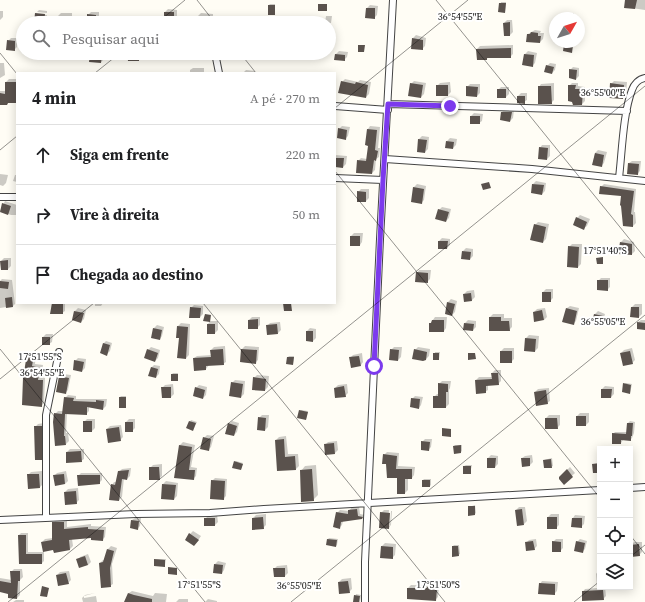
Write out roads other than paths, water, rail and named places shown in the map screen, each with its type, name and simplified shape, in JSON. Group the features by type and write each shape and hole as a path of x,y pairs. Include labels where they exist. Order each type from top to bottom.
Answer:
{"street":[{"path":"365,602 367,503 393,0"},
{"path":"216,60 219,72"},
{"path":"619,178 627,111 632,90 637,82 645,78"},
{"path":"336,106 627,111"},
{"path":"385,159 532,169 645,181"},
{"path":"336,178 383,180"},
{"path":"0,197 16,197"},
{"path":"46,518 46,415 59,352"},
{"path":"633,488 645,487"},
{"path":"0,520 136,514 210,513 597,490"}]}
